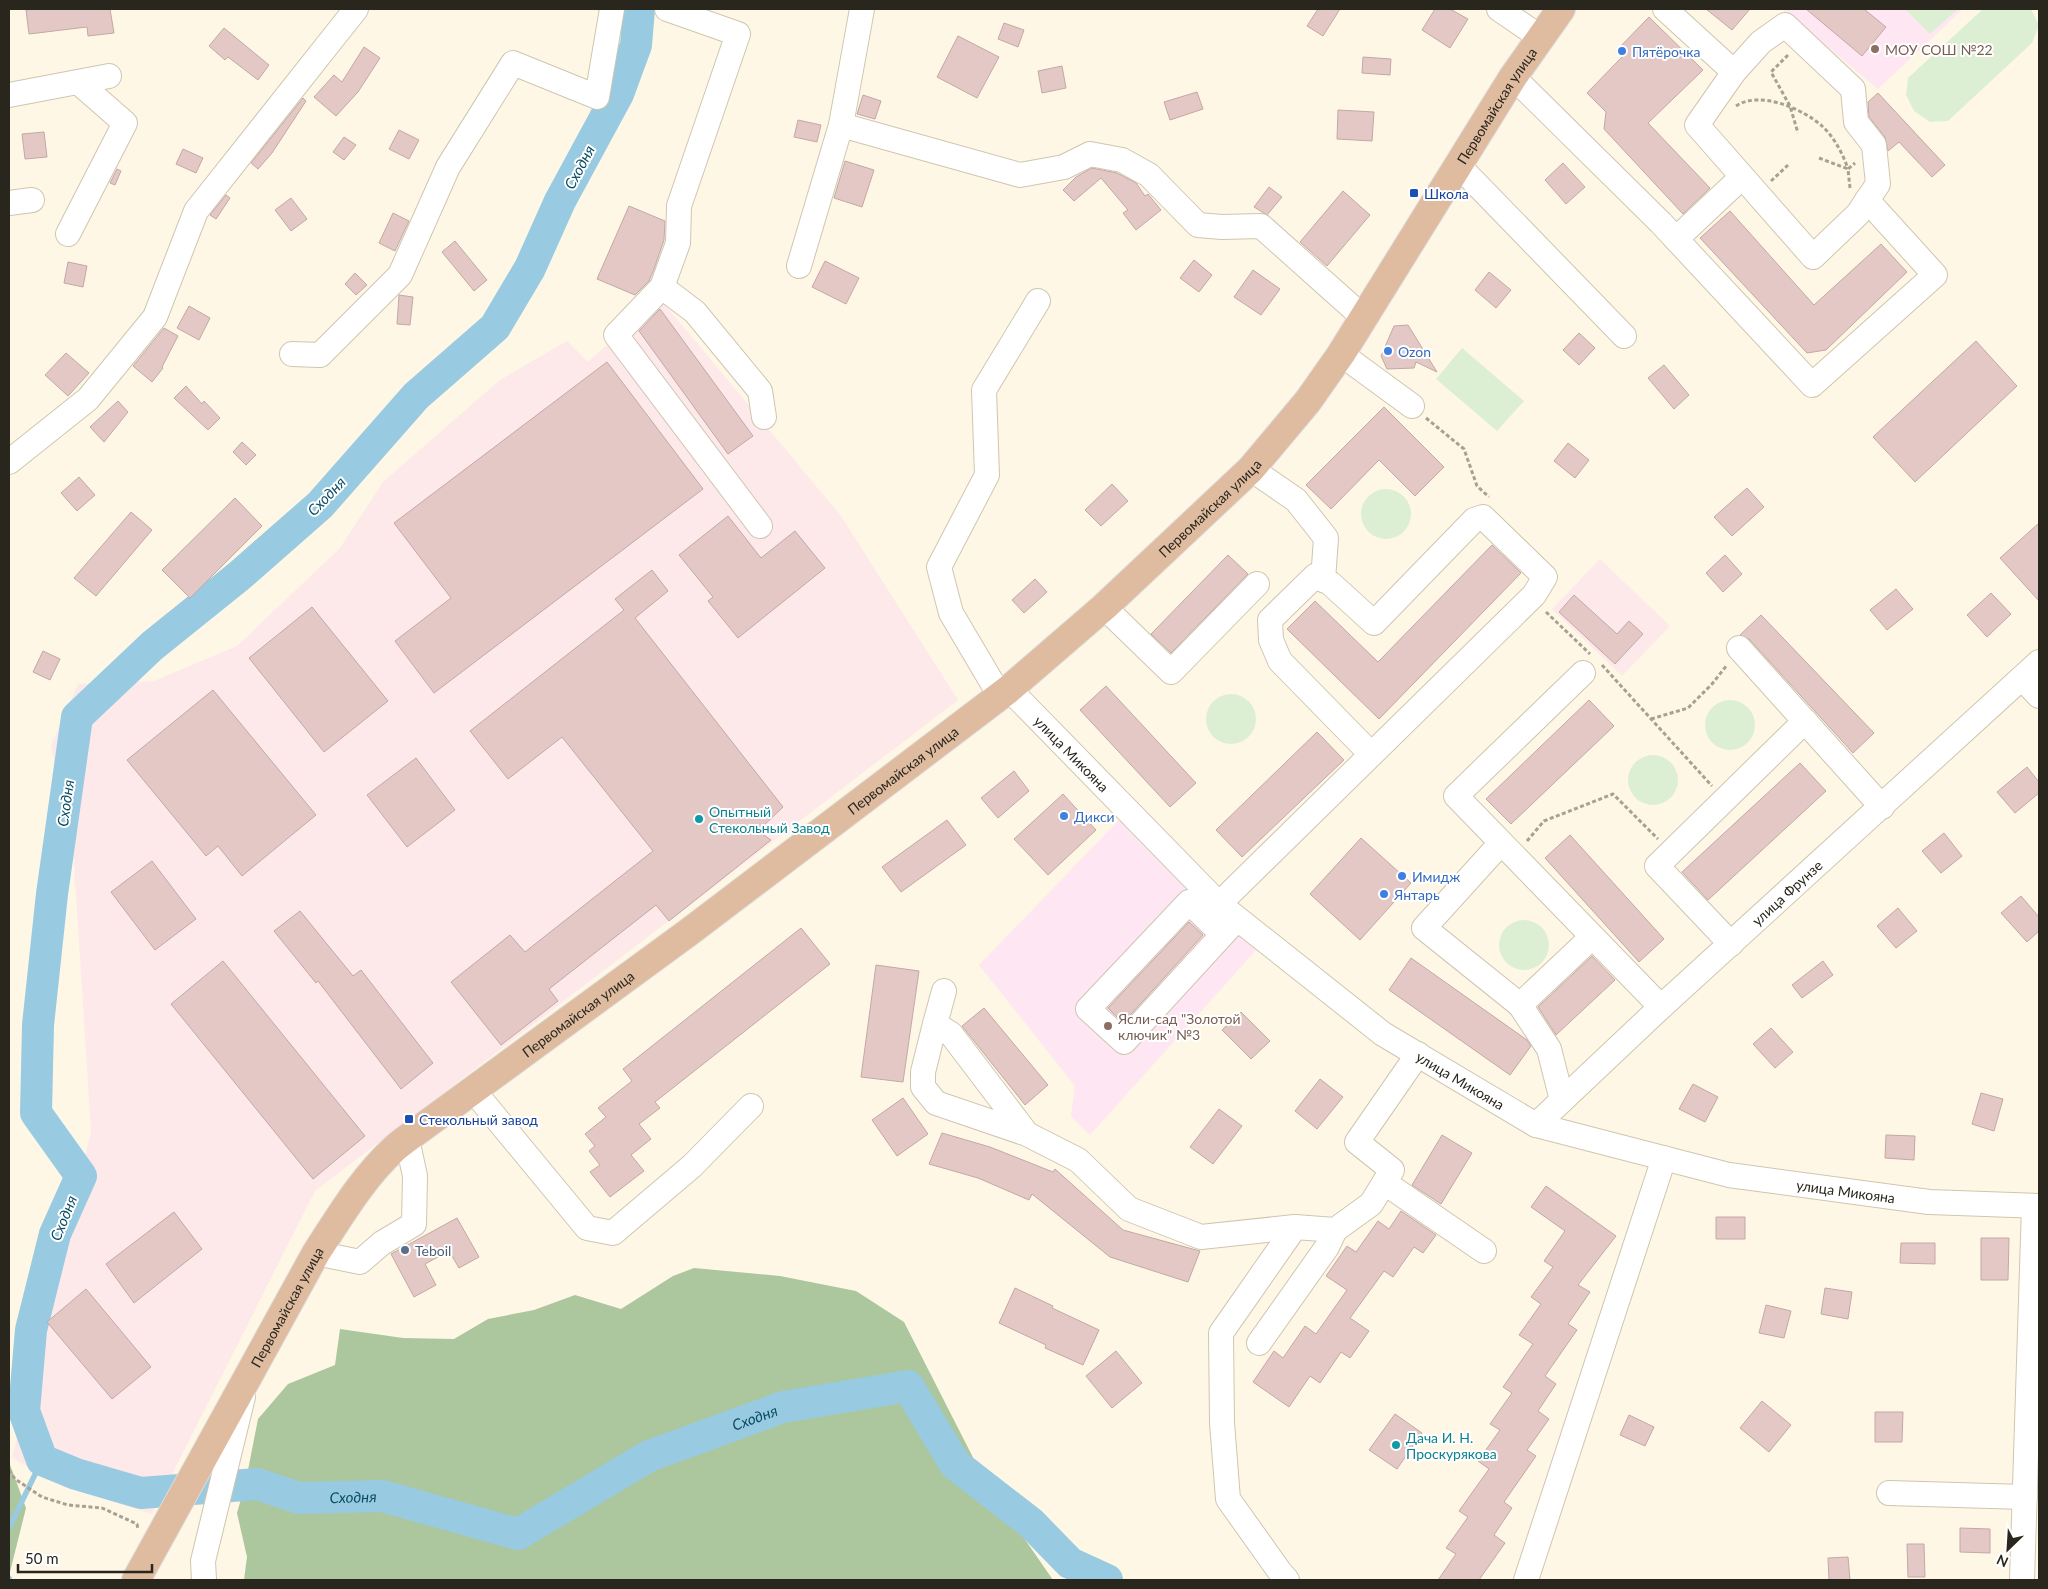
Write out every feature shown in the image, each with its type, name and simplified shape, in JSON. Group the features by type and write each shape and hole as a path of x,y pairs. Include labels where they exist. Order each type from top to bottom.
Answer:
{"main road":[{"name":"Первомайская улица","path":"136,1580 145,1542 219,1452 246,1382 316,1253 348,1204 375,1168 407,1139 697,926 1005,693 1104,607 1251,469 1308,401 1341,354 1513,77 1561,9"}],"street":[{"path":"9,462 88,399 155,317 196,210 356,9"},
{"path":"292,354 320,355 400,275 448,167 513,63 597,97 612,9"},
{"path":"667,9 738,34 679,206 678,243 662,287 616,335 760,526"},
{"path":"798,266 841,125 862,9"},
{"path":"1499,9 1540,37"},
{"path":"1665,9 1734,72"},
{"path":"1785,25 1853,89 1856,122 1874,145 1878,184 1858,197 1858,214 1813,257 1753,176 1697,125 1734,72 1761,42 1785,25"},
{"path":"9,96 109,76"},
{"path":"1513,77 1676,239 1812,385 1935,275 1858,197"},
{"path":"68,234 125,123 78,82"},
{"path":"841,125 1020,175 1064,167 1090,154 1122,160 1149,175 1198,225 1222,227 1261,226 1364,318"},
{"path":"1458,166 1624,336"},
{"path":"1676,239 1753,176"},
{"path":"9,203 32,200"},
{"path":"662,287 695,312 760,391 764,417"},
{"name":"улица Микояна","path":"1038,302 984,390 987,475 939,567 952,613 1005,693 1219,904 1230,926 1383,1034 1536,1125 1729,1175 1929,1202 2037,1206"},
{"path":"1341,354 1412,406"},
{"path":"1251,469 1296,500 1326,538 1323,580"},
{"path":"1219,904 1534,595 1545,577 1483,517 1474,520 1374,623 1330,583 1315,576 1270,620 1271,640 1280,661 1371,754"},
{"path":"1104,607 1171,672 1257,584"},
{"path":"1739,648 1882,807"},
{"path":"1593,669 1456,796 1661,1007"},
{"path":"2031,670 2039,696"},
{"name":"улица Фрунзе","path":"1536,1125 1661,1007 2031,670"},
{"path":"1731,944 1657,866 1805,721"},
{"path":"1508,849 1424,928 1520,1005 1549,1049 1562,1100"},
{"path":"1189,902 1230,926 1124,1042 1088,1009 1189,902"},
{"path":"1520,1005 1592,937"},
{"path":"944,991 923,1072 923,1087 936,1103 1027,1134 1078,1160 1129,1209 1201,1237 1295,1227 1335,1230"},
{"path":"935,1024 951,1034 1027,1134"},
{"path":"1259,1343 1327,1247 1335,1230 1372,1204 1385,1183 1392,1170 1357,1142 1418,1054"},
{"path":"473,1090 587,1228 613,1233 692,1166 751,1106"},
{"path":"316,1253 360,1262 382,1242 414,1224 415,1176 407,1139"},
{"path":"1526,1580 1664,1158"},
{"path":"1385,1183 1484,1251"},
{"path":"2022,1580 2030,1492 2037,1206"},
{"path":"1287,1580 1228,1499 1222,1423 1220,1333 1295,1227"},
{"path":"204,1580 203,1561 215,1513 219,1452"},
{"path":"1889,1493 2030,1492"}],"path":[{"path":"1792,50 1771,72 1790,106 1798,133"},
{"path":"1734,108 1740,104 1760,101 1775,102 1790,106 1823,127 1834,141 1848,169 1851,185 1858,197"},
{"path":"1819,158 1848,169"},
{"path":"1848,169 1855,163"},
{"path":"1771,182 1788,165"},
{"path":"1753,176 1771,182 1776,188"},
{"path":"1651,719 1688,708 1712,684 1739,648"},
{"path":"1593,669 1651,719 1724,800"},
{"path":"1508,849 1544,821 1613,794 1671,852"},
{"path":"9,1470 15,1479 42,1497 68,1505 102,1508 137,1524 145,1542"}],"shaded area":[{"name":"МОУ СОШ №22","path":"1782,9 1963,9 1878,89"},
{"path":"661,300 841,516 958,700 315,1191 152,1514 65,1487 12,1458 91,1132 73,846 51,746 78,684 154,681 237,646 340,548 383,482 500,380 567,341 588,362"},
{"path":"1600,559 1670,626 1622,676 1552,609"},
{"name":"Ясли-сад \"Золотой ключик\" №3","path":"1119,820 1229,927 1258,948 1090,1135 1071,1116 1075,1086 979,965"}],"green space":[{"path":"1905,9 1958,9 1930,34"},
{"path":"1983,9 2031,9 2039,25 2032,43 1948,121 1930,122 1914,111 1906,95 1908,78"},
{"path":"1462,348 1524,401 1497,431 1436,379"},
{"path":"1386,489 1396,491 1404,496 1409,504 1411,514 1409,524 1404,532 1396,537 1386,539 1376,537 1368,532 1363,524 1361,514 1363,504 1368,496 1376,491"},
{"path":"1231,694 1241,696 1249,701 1254,709 1256,719 1254,729 1249,737 1241,742 1231,744 1221,742 1213,737 1208,729 1206,719 1208,709 1213,701 1221,696"},
{"path":"1730,700 1740,702 1748,707 1753,715 1755,725 1753,735 1748,743 1740,748 1730,750 1720,748 1712,743 1707,735 1705,725 1707,715 1712,707 1720,702"},
{"path":"1653,755 1663,757 1671,762 1676,770 1678,780 1676,790 1671,798 1663,803 1653,805 1643,803 1635,798 1630,790 1628,780 1630,770 1635,762 1643,757"},
{"path":"1524,920 1534,922 1542,927 1547,935 1549,945 1547,955 1542,963 1534,968 1524,970 1514,968 1506,963 1501,955 1499,945 1501,935 1506,927 1514,922"},
{"path":"694,1268 780,1276 856,1291 904,1322 986,1483 1053,1580 244,1580 247,1557 237,1513 245,1485 258,1419 288,1384 335,1365 340,1329 403,1338 454,1339 488,1319 534,1310 575,1295 621,1309 673,1276"},
{"path":"9,1462 26,1508 9,1576"}],"building":[{"path":"110,9 114,33 88,36 87,27 29,34 26,10"},
{"path":"1318,9 1340,9 1323,36 1307,26"},
{"path":"1435,9 1450,9 1468,19 1450,48 1422,30"},
{"path":"1706,9 1750,9 1732,30"},
{"path":"1806,9 1864,9 1886,27 1862,56"},
{"path":"1649,17 1703,70 1648,123 1710,188 1683,214 1604,129 1606,112 1587,93 1622,57 1616,51"},
{"path":"1004,23 1024,30 1018,47 998,39"},
{"path":"224,28 269,65 258,80 228,57 225,60 209,46"},
{"path":"958,36 999,57 977,98 937,77"},
{"path":"364,47 380,58 358,92 336,116 314,97 334,75 342,82"},
{"path":"1363,57 1391,59 1390,75 1362,73"},
{"path":"1062,66 1066,88 1042,93 1038,71"},
{"path":"1197,92 1203,109 1170,120 1164,102"},
{"path":"1878,93 1945,165 1932,177 1899,142 1888,151 1885,137 1869,117 1868,102"},
{"path":"863,95 881,101 875,119 857,114"},
{"path":"303,98 306,101 272,153 258,169 251,163"},
{"path":"1338,110 1374,112 1372,141 1337,139"},
{"path":"798,120 821,125 817,142 794,137"},
{"path":"399,130 419,140 409,159 389,149"},
{"path":"44,132 47,157 25,159 22,134"},
{"path":"344,137 356,145 344,160 333,152"},
{"path":"183,149 203,158 196,173 176,164"},
{"path":"845,161 874,170 862,207 834,198"},
{"path":"1563,163 1585,187 1566,204 1545,180"},
{"path":"1092,168 1117,173 1136,183 1145,196 1148,194 1161,210 1136,230 1123,213 1128,210 1101,178 1074,201 1063,190 1076,177"},
{"path":"117,169 121,171 115,185 110,183"},
{"path":"1269,187 1282,197 1267,215 1254,207"},
{"path":"1343,191 1370,215 1327,266 1300,242"},
{"path":"226,195 230,198 216,219 210,215"},
{"path":"291,198 307,219 291,231 275,210"},
{"path":"629,206 665,221 664,240 654,269 649,281 635,295 597,279"},
{"path":"1730,211 1814,305 1881,244 1907,272 1826,350 1807,353 1700,238"},
{"path":"393,213 409,221 395,251 379,243"},
{"path":"455,241 487,280 474,291 442,252"},
{"path":"1194,260 1212,275 1199,292 1180,278"},
{"path":"825,261 859,278 846,304 812,287"},
{"path":"68,262 87,266 83,287 64,283"},
{"path":"1253,270 1280,289 1261,315 1234,297"},
{"path":"1489,272 1511,290 1496,308 1475,290"},
{"path":"355,273 367,285 356,295 345,284"},
{"path":"399,295 413,297 410,325 397,324"},
{"path":"189,306 210,318 199,340 177,328"},
{"path":"660,309 753,436 728,454 639,331"},
{"path":"1408,325 1437,372 1416,362 1414,368 1387,369 1381,356 1394,326"},
{"path":"164,328 178,336 163,368 152,382 133,366"},
{"path":"1579,333 1595,348 1579,365 1563,350"},
{"path":"1976,341 2017,386 1915,482 1873,437"},
{"path":"66,353 89,373 68,396 45,375"},
{"path":"607,362 703,489 434,693 395,641 451,598 394,523"},
{"path":"1664,365 1689,395 1674,409 1648,378"},
{"path":"186,386 202,404 204,401 220,418 208,430 174,398"},
{"path":"118,401 128,412 104,442 90,427"},
{"path":"1384,407 1444,467 1415,496 1379,460 1331,509 1306,485"},
{"path":"242,442 256,455 246,465 233,452"},
{"path":"1568,443 1589,460 1575,478 1554,461"},
{"path":"79,477 95,495 77,511 61,493"},
{"path":"1112,484 1128,501 1101,526 1085,510"},
{"path":"1747,488 1764,507 1732,536 1714,517"},
{"path":"235,498 262,526 190,598 162,570"},
{"path":"131,512 152,530 96,596 74,578"},
{"path":"728,516 761,558 795,531 825,568 738,638 708,601 713,597 679,555"},
{"path":"2039,523 2039,601 2000,558"},
{"path":"1492,545 1521,573 1379,719 1287,629 1315,601 1378,662"},
{"path":"1228,555 1248,574 1171,653 1151,634"},
{"path":"1725,555 1742,574 1723,592 1706,573"},
{"name":"Опытный Стекольный Завод","path":"652,570 668,591 635,618 783,807 758,831 771,840 669,921 656,905 549,989 558,1001 501,1045 451,982 510,935 525,952 653,851 562,737 508,779 470,731 624,610 615,599"},
{"path":"1035,579 1047,592 1024,613 1012,600"},
{"path":"1896,589 1913,609 1887,630 1870,610"},
{"path":"1991,593 2011,614 1987,637 1967,615"},
{"path":"1574,595 1617,634 1629,621 1643,634 1615,664 1559,612"},
{"path":"312,607 388,701 324,752 249,658"},
{"path":"1761,615 1874,733 1853,753 1749,639 1740,635"},
{"path":"43,651 60,659 50,680 33,672"},
{"path":"1106,686 1196,783 1170,807 1080,710"},
{"path":"213,690 316,815 242,876 218,846 206,856 127,760"},
{"path":"1589,700 1614,726 1511,824 1486,799"},
{"path":"1317,732 1344,760 1242,857 1216,830"},
{"path":"416,758 455,810 407,847 367,795"},
{"path":"1800,763 1826,791 1708,900 1682,872"},
{"path":"2027,767 2039,782 2039,793 2015,813 1997,792"},
{"path":"1014,771 1029,791 998,818 981,798"},
{"path":"1063,794 1096,830 1048,875 1014,839"},
{"path":"947,820 966,845 901,892 882,867"},
{"path":"1944,833 1962,856 1941,873 1922,851"},
{"path":"1570,835 1664,939 1639,962 1545,858"},
{"path":"1361,838 1411,883 1360,940 1310,894"},
{"path":"152,861 196,919 155,950 111,892"},
{"path":"2021,896 2039,917 2039,931 2027,942 2001,913"},
{"path":"1898,908 1917,931 1896,948 1877,926"},
{"path":"300,911 353,976 361,970 433,1063 401,1089 318,981 316,983 274,931"},
{"path":"1189,922 1203,935 1123,1023 1108,1008"},
{"path":"801,928 830,964 655,1102 660,1108 639,1124 651,1139 631,1155 644,1171 610,1197 590,1172 600,1165 589,1151 595,1146 585,1134 606,1117 598,1108 632,1081 623,1069"},
{"path":"1592,956 1615,980 1556,1035 1538,1007"},
{"path":"1411,958 1527,1040 1531,1046 1510,1075 1389,990"},
{"path":"223,961 365,1136 313,1179 171,1004"},
{"path":"1823,961 1833,975 1802,998 1792,985"},
{"path":"876,965 919,971 903,1082 861,1077"},
{"path":"984,1008 1048,1085 1025,1105 962,1026"},
{"path":"1241,1012 1270,1041 1251,1059 1222,1030"},
{"path":"1771,1028 1793,1052 1775,1068 1753,1044"},
{"path":"1320,1079 1343,1097 1317,1129 1295,1111"},
{"path":"1693,1084 1718,1097 1705,1122 1679,1109"},
{"path":"1981,1093 2003,1099 1994,1131 1972,1124"},
{"path":"903,1098 928,1134 897,1156 872,1120"},
{"path":"1219,1109 1242,1126 1213,1164 1190,1147"},
{"path":"942,1133 990,1147 1053,1172 1055,1169 1123,1230 1200,1251 1188,1282 1110,1257 1032,1194 1029,1200 978,1178 929,1164"},
{"path":"1442,1135 1472,1153 1441,1204 1412,1185"},
{"path":"1886,1135 1915,1136 1914,1160 1885,1158"},
{"path":"1546,1186 1616,1236 1578,1285 1590,1292 1568,1324 1577,1330 1545,1376 1556,1384 1538,1411 1549,1419 1527,1450 1536,1456 1504,1502 1512,1508 1494,1535 1505,1543 1479,1580 1438,1580 1456,1554 1446,1548 1468,1517 1459,1511 1489,1469 1478,1461 1500,1430 1490,1424 1512,1393 1503,1387 1533,1344 1519,1335 1541,1304 1531,1297 1553,1267 1544,1261 1565,1231 1531,1207"},
{"path":"1401,1211 1436,1235 1423,1253 1414,1247 1393,1277 1384,1271 1350,1318 1369,1331 1350,1358 1341,1352 1320,1383 1310,1376 1289,1407 1253,1382 1274,1351 1283,1358 1305,1326 1316,1334 1347,1290 1326,1276 1347,1246 1356,1252 1378,1221 1389,1229"},
{"path":"174,1212 202,1249 134,1303 106,1264"},
{"path":"1716,1217 1745,1217 1745,1239 1716,1239"},
{"path":"457,1218 479,1257 459,1268 449,1251 425,1264 436,1285 414,1297 391,1254"},
{"path":"1981,1238 2009,1238 2008,1280 1981,1280"},
{"path":"1901,1243 1935,1243 1935,1264 1900,1263"},
{"path":"1015,1288 1099,1330 1083,1365 1045,1348 1046,1345 999,1323"},
{"path":"1825,1288 1852,1292 1848,1319 1821,1314"},
{"path":"86,1289 151,1367 112,1399 47,1322"},
{"path":"1766,1305 1791,1311 1784,1338 1759,1333"},
{"path":"1116,1351 1142,1383 1112,1408 1086,1376"},
{"path":"1762,1401 1791,1425 1769,1452 1740,1428"},
{"path":"1875,1412 1903,1412 1902,1442 1875,1442"},
{"path":"1395,1414 1422,1433 1397,1469 1369,1450"},
{"path":"1629,1415 1654,1427 1645,1446 1620,1435"},
{"path":"1960,1528 1990,1529 1990,1553 1960,1552"},
{"path":"1907,1544 1924,1544 1925,1577 1908,1577"},
{"path":"1848,1557 1850,1580 1829,1580 1828,1558"}],"waterway":[{"name":"Сходня","path":"639,9 636,45 618,94 560,201 530,268 495,327 416,396 320,505 239,576 152,646 77,717 52,894 38,1025 36,1113 81,1176 55,1234 31,1330 24,1411 42,1460 76,1474 141,1493 257,1484 299,1498 382,1496 518,1534 649,1456 783,1407 908,1386 955,1464 1031,1523 1070,1563 1107,1580"},
{"path":"9,1528 42,1460"}],"place":[{"name":"МОУ СОШ №22","path":"1875,49"},
{"name":"Пятёрочка","path":"1622,51"},
{"name":"Школа","path":"1414,193"},
{"name":"Ozon","path":"1388,351"},
{"name":"Дикси","path":"1064,816"},
{"name":"Опытный Стекольный Завод","path":"699,819"},
{"name":"Имидж","path":"1402,876"},
{"name":"Янтарь","path":"1384,894"},
{"name":"Ясли-сад \"Золотой ключик\" №3","path":"1108,1026"},
{"name":"Стекольный завод","path":"409,1119"},
{"name":"Teboil","path":"405,1250"},
{"name":"Дача И. Н. Проскурякова","path":"1396,1445"}]}
